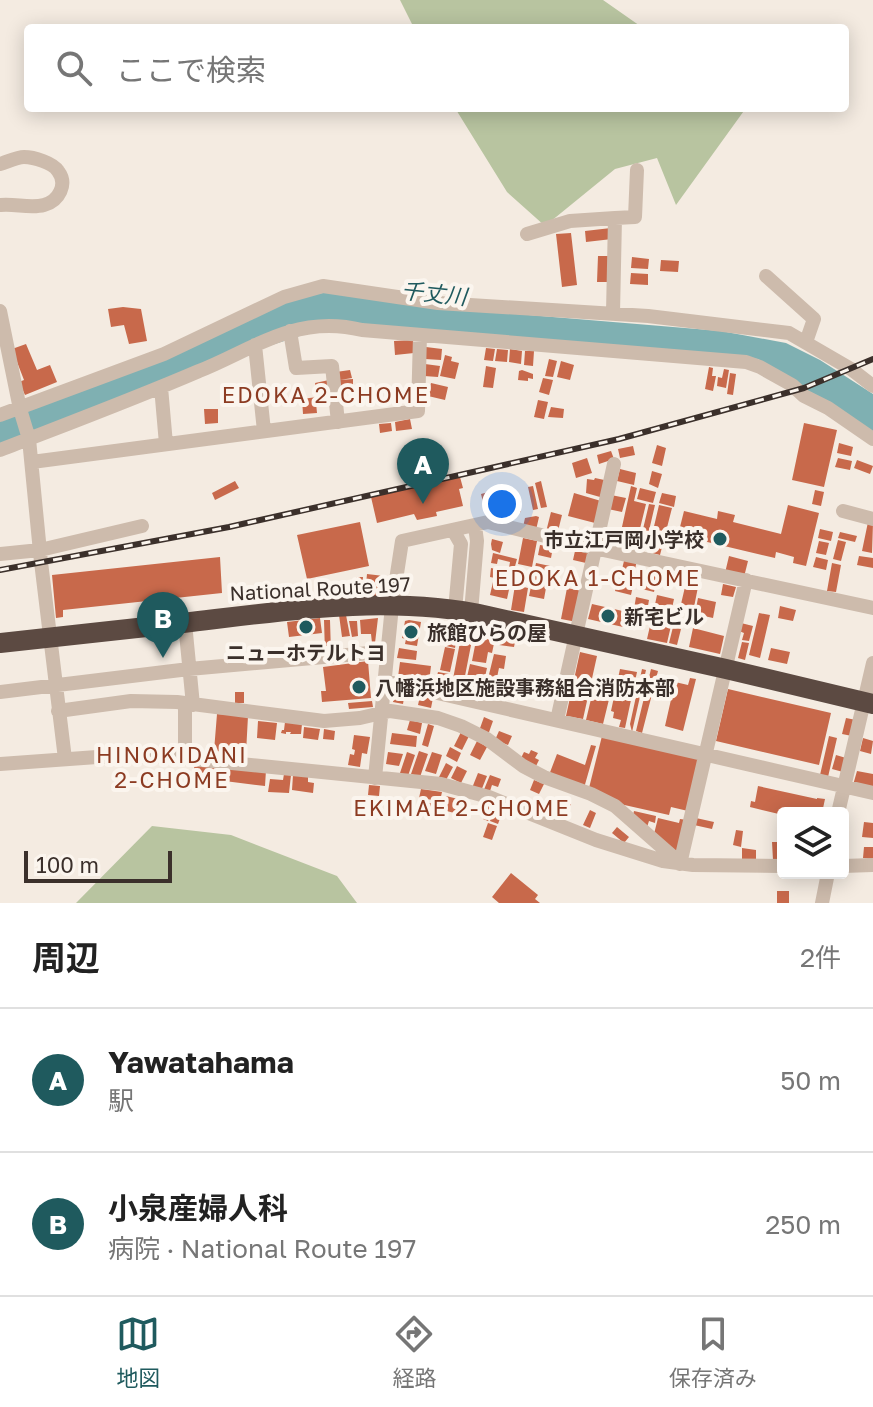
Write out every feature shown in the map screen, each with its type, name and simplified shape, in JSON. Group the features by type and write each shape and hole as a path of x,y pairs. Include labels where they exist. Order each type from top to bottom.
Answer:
{"highway":[{"name":"National Route 197","path":"0,643 231,616 339,607 420,605 463,611 868,703"}],"street":[{"path":"0,164 25,157 47,163 56,168 63,185 59,196 48,204 0,205"},
{"path":"527,234 570,221 635,217 637,170"},
{"path":"613,313 615,218"},
{"path":"766,276 814,319 806,342"},
{"path":"0,415 164,354 284,297 323,286 438,303 613,313 789,333 851,369 873,386"},
{"path":"0,311 32,462 65,759"},
{"path":"0,450 28,436 161,387 290,331 316,326 346,326 362,330 746,362 792,385 804,396 873,439"},
{"path":"290,331 296,368 332,366 338,422"},
{"path":"32,462 418,411 420,335"},
{"path":"255,345 264,431"},
{"path":"161,387 166,444"},
{"path":"812,414 839,416"},
{"path":"557,720 614,464"},
{"path":"843,511 873,519"},
{"path":"375,778 392,606 402,541 488,522 873,608"},
{"path":"0,554 40,550 142,526"},
{"path":"463,611 477,541 475,526"},
{"path":"453,530 461,544 463,611"},
{"path":"680,864 746,580"},
{"path":"185,623 189,669 185,758"},
{"path":"0,692 189,669 387,653"},
{"path":"839,807 868,703 873,663"},
{"path":"385,681 873,793"},
{"path":"58,711 131,701 189,704 324,721 360,718 390,711 438,718 474,733 523,766 557,783 615,806 680,864"},
{"path":"0,764 136,756 185,758 441,784 489,797 596,840 663,861 693,865 777,866"},
{"path":"849,866 873,865"},
{"path":"822,903 827,879"}],"green space":[{"path":"400,0 603,0 637,24 412,24"},
{"path":"457,112 743,112 676,205 657,158 615,169 545,226 507,192"},
{"path":"152,826 231,835 337,876 357,903 76,903"}],"water":[{"path":"332,292 433,307 721,331 786,343 820,360 873,394 873,436 758,359 394,329 346,321 188,372 0,445 0,420 304,295"}],"building":[{"path":"611,228 612,239 586,242 585,231"},
{"path":"571,233 577,285 562,287 556,234"},
{"path":"598,256 612,256 611,282 597,282"},
{"path":"632,257 649,259 648,269 631,268"},
{"path":"661,260 679,261 678,272 660,271"},
{"path":"631,273 648,274 648,285 630,284"},
{"path":"108,309 141,309 147,341 129,344 124,325 111,327"},
{"path":"413,340 414,353 395,355 394,341"},
{"path":"26,344 37,370 50,365 57,382 25,395 19,382 24,380 12,349"},
{"path":"426,347 442,349 441,360 425,359"},
{"path":"486,348 495,349 493,361 484,360"},
{"path":"497,349 508,350 507,362 495,361"},
{"path":"510,349 522,351 521,364 509,362"},
{"path":"525,351 534,351 533,366 524,365"},
{"path":"445,355 459,363 455,379 440,376"},
{"path":"549,359 557,361 553,377 545,376"},
{"path":"561,361 574,365 570,380 557,377"},
{"path":"425,364 440,366 438,377 424,376"},
{"path":"486,366 496,368 493,388 483,387"},
{"path":"709,367 713,368 712,376 716,376 713,391 705,389"},
{"path":"724,369 729,370 726,388 717,386 718,377 722,378"},
{"path":"350,370 352,378 340,380 353,379 353,387 337,387 336,372"},
{"path":"519,371 533,374 533,379 518,380"},
{"path":"730,373 736,374 733,395 727,394"},
{"path":"543,378 553,380 549,395 539,392"},
{"path":"329,380 331,388 317,392 315,383"},
{"path":"431,383 448,387 445,400 428,396"},
{"path":"332,395 332,402 316,403 317,413 303,414 302,399"},
{"path":"538,400 548,402 544,419 534,417"},
{"path":"551,407 564,409 563,418 548,417"},
{"path":"204,409 218,409 218,423 205,424"},
{"path":"410,419 412,429 396,431 395,422"},
{"path":"391,423 392,431 380,433 379,424"},
{"path":"804,423 837,430 824,487 792,480"},
{"path":"839,443 853,447 851,456 837,453"},
{"path":"657,445 666,448 662,466 652,463"},
{"path":"633,446 635,455 620,458 618,449"},
{"path":"611,451 614,459 599,464 597,455"},
{"path":"587,458 592,473 576,478 572,463"},
{"path":"838,458 852,461 850,470 835,467"},
{"path":"857,460 873,466 870,474 854,468"},
{"path":"620,469 636,473 634,485 617,481"},
{"path":"652,471 662,474 658,488 649,484"},
{"path":"460,477 463,506 417,520 414,514 377,523 371,497"},
{"path":"587,479 609,481 600,497 586,493"},
{"path":"235,481 239,488 215,500 212,493"},
{"path":"541,481 547,507 541,508 535,483"},
{"path":"533,486 538,509 533,510 528,487"},
{"path":"631,486 637,488 634,501 646,504 635,549 618,545"},
{"path":"640,488 656,492 653,503 637,499"},
{"path":"516,490 521,512 516,513 511,491"},
{"path":"815,490 824,492 821,506 812,504"},
{"path":"492,491 496,508 485,510 481,494"},
{"path":"508,491 513,514 508,515 503,492"},
{"path":"574,493 601,501 595,523 568,516"},
{"path":"662,493 676,496 674,507 659,503"},
{"path":"611,495 626,498 622,512 608,509"},
{"path":"649,504 655,505 644,552 638,550"},
{"path":"659,505 672,508 660,555 648,552"},
{"path":"788,505 819,513 806,566 793,563 794,557 776,552 775,558 678,535 684,511 717,519 718,511 735,515 733,522 781,534"},
{"path":"551,512 562,515 557,535 546,532"},
{"path":"539,517 536,530 523,527 525,518"},
{"path":"360,522 369,566 307,579 297,535"},
{"path":"868,522 873,523 872,553 862,551"},
{"path":"576,529 593,533 591,543 574,538"},
{"path":"820,529 833,532 831,541 818,538"},
{"path":"840,532 857,536 855,542 838,538"},
{"path":"523,538 537,541 532,567 518,564"},
{"path":"492,539 503,542 500,553 492,550"},
{"path":"838,540 846,542 841,561 833,559"},
{"path":"819,541 829,543 826,555 816,553"},
{"path":"540,545 553,547 551,558 538,555"},
{"path":"575,551 588,553 586,563 573,560"},
{"path":"493,553 517,559 514,570 509,568 510,562 498,559 497,564 491,563"},
{"path":"729,556 748,561 744,577 725,573"},
{"path":"859,556 873,558 873,568 857,565"},
{"path":"220,557 222,593 63,610 63,617 56,618 52,575"},
{"path":"625,557 637,560 632,583 619,581"},
{"path":"816,557 828,560 826,570 813,567"},
{"path":"536,563 550,566 544,599 529,596"},
{"path":"832,563 841,565 836,592 827,591"},
{"path":"491,568 512,572 510,581 490,577"},
{"path":"641,573 657,577 654,592 638,588"},
{"path":"367,574 384,576 382,597 365,595"},
{"path":"688,574 700,577 694,607 681,604"},
{"path":"356,577 363,577 362,593 355,593"},
{"path":"493,582 510,585 507,599 490,595"},
{"path":"617,582 633,586 631,595 615,591"},
{"path":"723,584 736,587 733,597 721,595"},
{"path":"515,585 528,588 524,612 511,610"},
{"path":"567,588 582,591 577,622 561,619"},
{"path":"657,595 674,599 671,613 654,609"},
{"path":"636,597 649,600 647,611 634,609"},
{"path":"698,598 716,602 713,618 695,614"},
{"name":"新宅ビル","path":"592,604 627,612 623,627 588,619"},
{"path":"780,606 796,610 793,621 778,618"},
{"path":"653,613 673,617 667,643 647,639"},
{"path":"759,613 770,615 760,658 749,655"},
{"path":"339,615 346,615 350,636 342,637"},
{"path":"320,618 322,633 289,637 287,622"},
{"path":"378,618 375,643 372,643 371,634 361,634 360,620"},
{"path":"324,620 330,620 331,653 325,653"},
{"path":"349,621 357,621 358,636 352,637"},
{"path":"405,621 421,622 417,646 405,644 406,639 402,638"},
{"path":"450,623 459,625 455,648 446,646"},
{"path":"741,623 753,626 749,641 742,640 744,633 739,631"},
{"path":"432,624 445,626 441,646 428,644"},
{"path":"673,627 681,629 677,645 669,643"},
{"path":"693,628 724,636 720,654 689,647"},
{"path":"478,630 496,634 492,653 488,652 486,663 472,661"},
{"path":"501,634 516,637 514,647 499,645"},
{"path":"461,637 472,640 464,681 453,679"},
{"path":"742,642 749,643 745,660 738,658"},
{"path":"323,644 324,653 290,657 289,648"},
{"path":"445,647 455,649 450,672 440,670"},
{"path":"399,648 417,651 416,660 397,658"},
{"path":"771,648 790,652 787,664 768,660"},
{"path":"580,652 597,656 583,719 566,716"},
{"path":"494,654 506,656 504,669 499,668 492,701 483,699"},
{"path":"368,661 371,698 322,702 321,691 326,691 323,667"},
{"path":"400,662 431,666 429,682 398,677"},
{"path":"470,664 487,668 484,681 467,677"},
{"path":"620,669 637,672 625,728 619,727 621,720 613,718 614,712 611,711"},
{"path":"642,669 646,670 632,732 630,724"},
{"path":"651,669 658,671 642,733 636,731"},
{"path":"438,672 449,674 446,690 434,688"},
{"path":"596,678 613,683 603,724 586,720"},
{"path":"690,678 696,679 683,731 665,726 675,682 688,685"},
{"path":"467,679 484,683 481,697 464,694"},
{"path":"728,689 831,713 819,765 716,741"},
{"path":"395,690 405,692 403,704 393,702"},
{"path":"235,692 244,692 244,703 235,703"},
{"path":"420,696 433,698 431,708 418,705"},
{"path":"372,701 373,707 349,709 348,703"},
{"path":"217,714 248,716 246,753 214,751"},
{"path":"484,717 493,721 488,735 479,731"},
{"path":"846,718 856,720 852,736 842,734"},
{"path":"410,720 422,723 420,734 407,730"},
{"path":"258,721 277,723 275,740 257,738"},
{"path":"285,722 302,724 301,734 281,733"},
{"path":"428,724 434,726 428,747 422,745"},
{"path":"304,727 320,729 318,740 303,738"},
{"path":"324,729 335,731 334,740 323,739"},
{"path":"499,731 512,736 508,745 495,740"},
{"path":"461,732 469,736 462,750 454,746"},
{"path":"392,733 417,736 416,747 390,744"},
{"path":"354,735 370,737 367,754 362,753 360,767 348,765 350,754 354,755 355,750 352,749"},
{"path":"602,736 700,759 688,811 671,807 669,815 620,804 589,788"},
{"path":"829,736 837,738 828,777 820,775"},
{"path":"863,738 873,741 871,754 860,751"},
{"path":"477,741 487,747 480,760 470,755"},
{"path":"591,745 596,746 584,788 549,775 557,754 585,765"},
{"path":"450,747 461,753 457,762 446,756"},
{"path":"531,750 538,753 535,768 520,760 524,752 529,754"},
{"path":"419,751 428,754 420,777 411,774"},
{"path":"388,752 403,754 399,766 386,764"},
{"path":"407,752 415,755 408,776 400,773"},
{"path":"432,752 442,755 436,774 425,771"},
{"path":"836,755 846,758 843,772 832,769"},
{"path":"195,761 266,770 265,786 193,777"},
{"path":"446,763 453,767 446,780 439,777"},
{"path":"457,766 467,771 461,783 451,778"},
{"path":"857,771 873,774 873,787 853,785"},
{"path":"478,773 487,776 481,791 472,788"},
{"path":"284,774 291,775 289,793 268,792 270,779 283,780"},
{"path":"293,775 308,776 308,782 314,783 313,793 292,790"},
{"path":"490,775 501,779 498,787 492,785 489,794 483,792"},
{"path":"534,780 544,784 539,794 530,790"},
{"path":"369,785 380,786 379,796 368,795"},
{"path":"758,786 825,799 823,807 777,807 777,814 750,807 751,801 755,802"},
{"path":"421,789 442,792 440,801 419,798"},
{"path":"446,796 462,800 458,814 443,810"},
{"path":"564,801 571,804 563,821 549,816 553,808 560,811"},
{"path":"419,802 441,804 439,814 417,813"},
{"path":"484,803 494,807 488,821 483,819"},
{"path":"495,806 503,810 498,824 490,821"},
{"path":"590,810 596,813 590,828 583,825"},
{"path":"634,811 656,816 655,823 649,821 647,827 633,815"},
{"path":"658,818 679,823 680,819 687,820 679,853 654,834"},
{"path":"696,818 714,822 712,829 694,825"},
{"path":"864,822 873,823 873,838 862,837"},
{"path":"488,823 497,826 492,840 483,837"},
{"path":"617,827 629,837 624,843 612,833"},
{"path":"736,830 743,831 741,847 733,845"},
{"path":"772,842 777,842 777,860 773,860"},
{"path":"864,847 873,847 873,859 863,858"},
{"path":"742,848 756,850 756,861 742,861"},
{"path":"511,873 538,895 535,899 540,903 499,903 492,897"},
{"path":"777,891 789,891 789,903 777,903"}],"railway":[{"path":"0,570 229,527 619,439 804,388 873,359"}],"place":[{"name":"Yawatahama","path":"423,504"},
{"name":"市立江戸岡小学校","path":"720,539"},
{"name":"新宅ビル","path":"608,616"},
{"name":"ニューホテルトヨ","path":"306,627"},
{"name":"旅館ひらの屋","path":"411,632"},
{"name":"小泉産婦人科","path":"163,658"},
{"name":"八幡浜地区施設事務組合消防本部","path":"359,687"}],"district":[{"name":"EDOKA 2-CHOME","path":"326,394"},
{"name":"EDOKA 1-CHOME","path":"598,577"},
{"name":"HINOKIDANI 2-CHOME","path":"172,766"},
{"name":"EKIMAE 2-CHOME","path":"462,807"}],"water label":[{"name":"千丈川","path":"434,293"}]}
